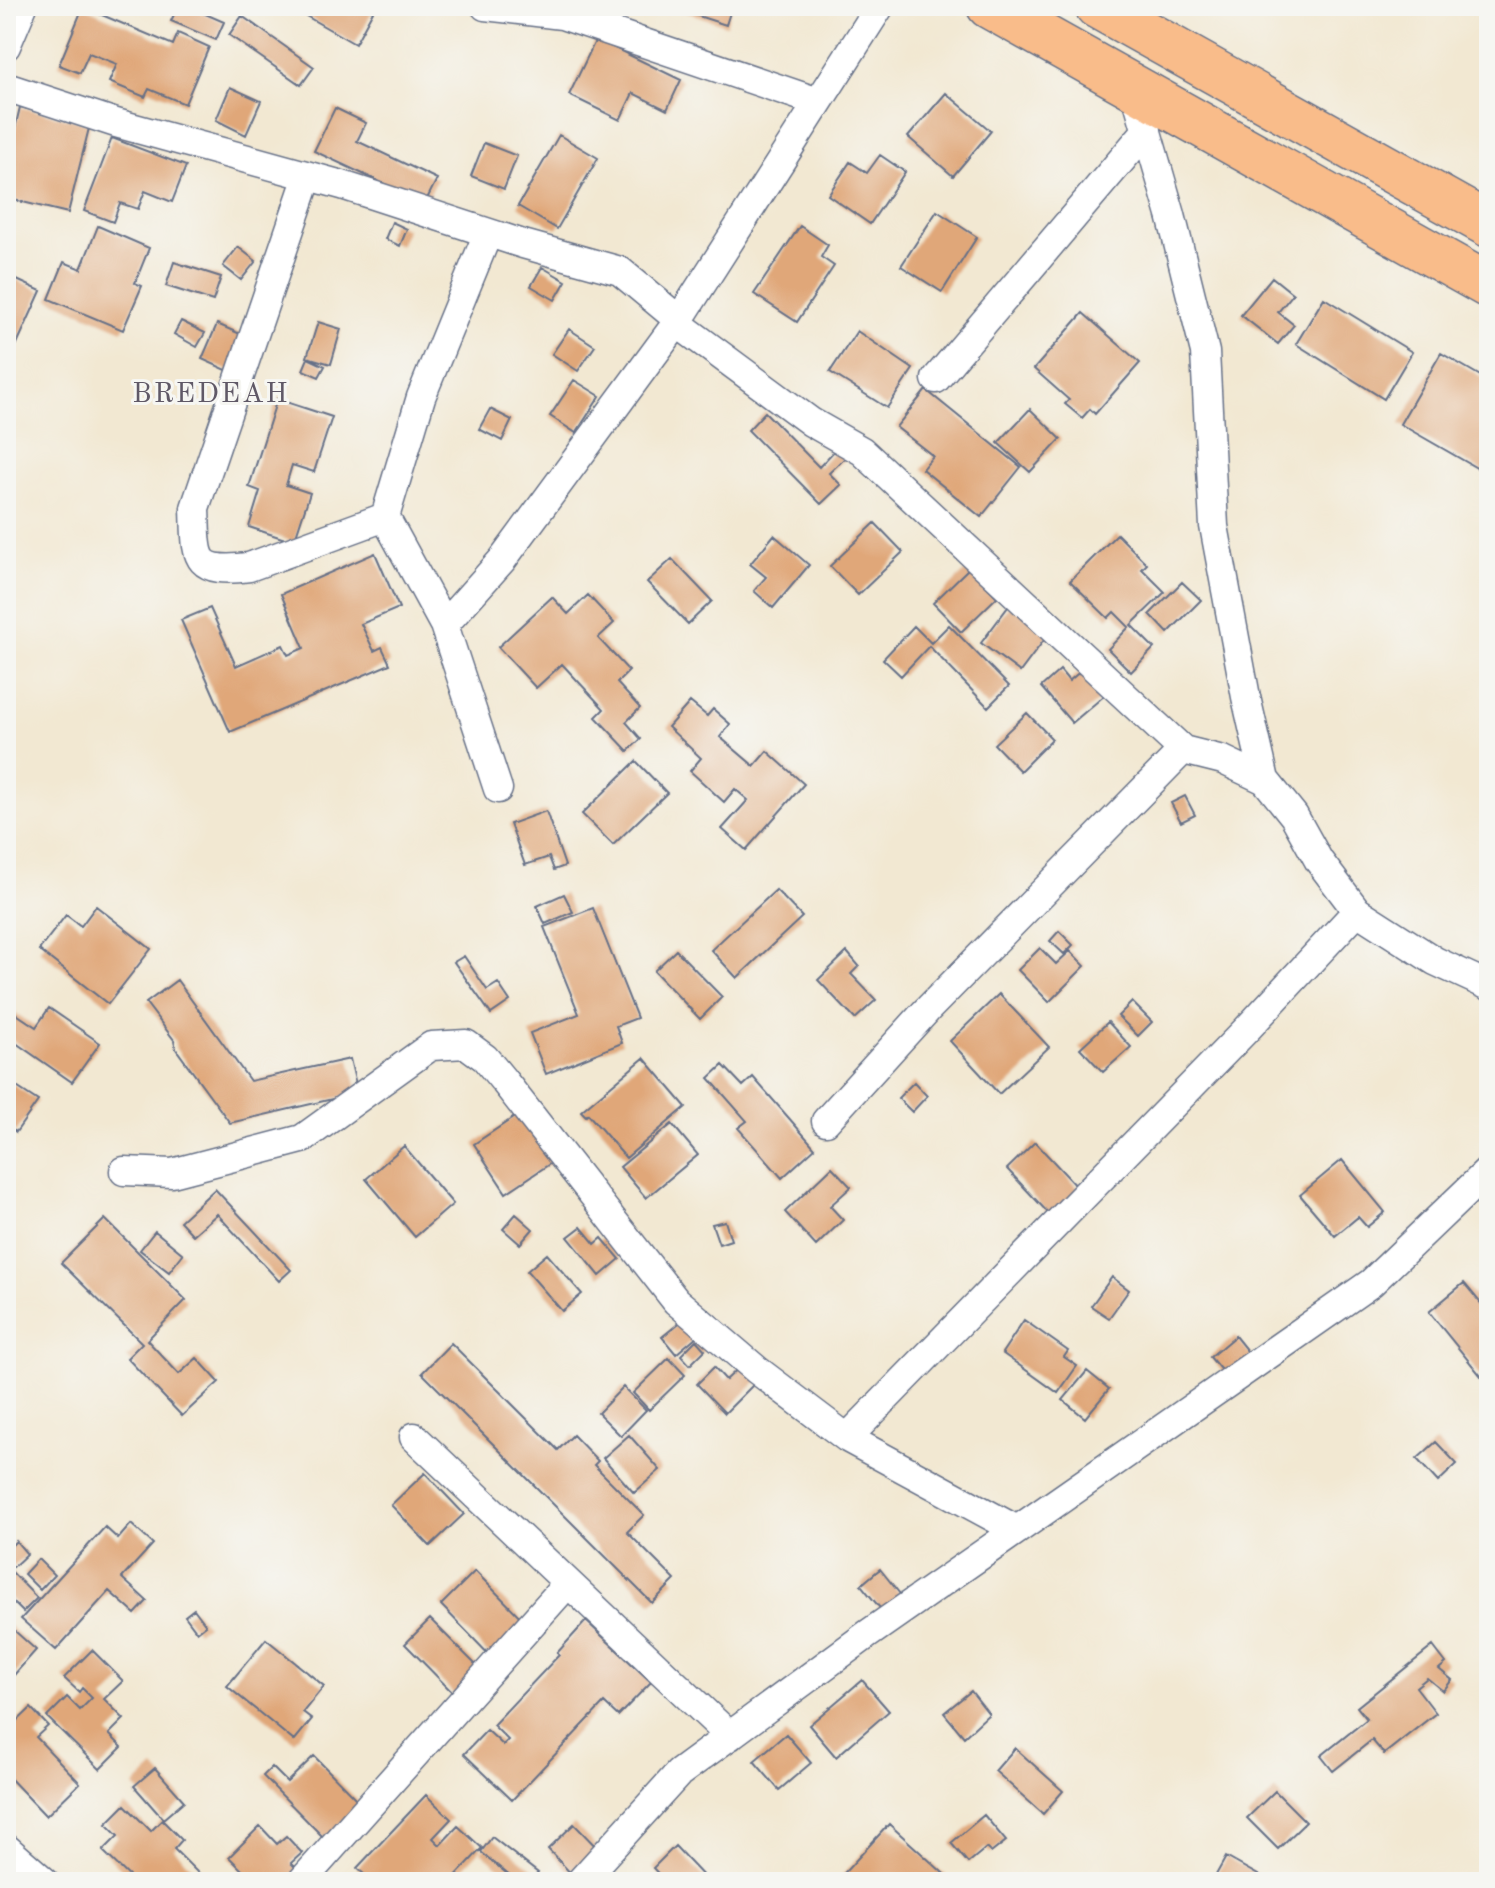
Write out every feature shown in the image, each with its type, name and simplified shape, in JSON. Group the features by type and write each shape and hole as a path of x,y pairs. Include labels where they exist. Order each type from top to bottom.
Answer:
{"highway":[{"path":"989,6 1489,286"},
{"path":"1097,6 1489,225"}],"street":[{"path":"6,46 23,6"},
{"path":"485,6 562,15 818,102"},
{"path":"444,625 503,559 678,322 880,6"},
{"path":"6,87 116,123 308,176 620,271 678,322 811,422 862,451 1183,750 1223,760 1265,780 1294,816 1319,861 1357,911 1435,961 1489,986"},
{"path":"1134,87 1205,352 1214,526 1265,780"},
{"path":"936,379 1147,130"},
{"path":"308,176 195,508 197,556 204,564 230,569 249,567 385,517"},
{"path":"488,233 421,397 385,517 444,625 498,789"},
{"path":"826,1121 927,1010 1183,750"},
{"path":"847,1438 1236,1040 1357,911"},
{"path":"124,1171 172,1173 302,1139 431,1046 466,1044 485,1058 504,1081 676,1301 757,1370 847,1438 1017,1530"},
{"path":"580,1882 679,1773 868,1634 1371,1283 1489,1170"},
{"path":"414,1437 730,1736"},
{"path":"301,1882 568,1583"},
{"path":"6,1848 45,1882"}],"building":[{"path":"178,6 187,6 224,22 216,40 171,21"},
{"path":"303,6 365,6 373,11 355,44 299,12"},
{"path":"684,6 732,6 726,25 683,11"},
{"path":"83,7 173,45 178,33 209,47 185,104 149,89 145,97 109,82 117,64 89,53 80,73 59,65"},
{"path":"242,16 314,67 301,85 229,35"},
{"path":"596,39 681,80 667,110 633,93 620,120 569,95"},
{"path":"230,87 261,101 246,135 216,120"},
{"path":"946,93 991,131 953,176 908,137"},
{"path":"20,107 90,124 68,213 6,198 6,167"},
{"path":"335,108 366,123 357,141 437,179 425,203 314,151"},
{"path":"559,135 598,158 557,229 518,206"},
{"path":"112,138 186,166 172,202 145,191 138,209 120,203 113,222 84,211"},
{"path":"484,143 517,156 504,189 471,176"},
{"path":"880,155 905,172 870,224 828,195 850,162 867,173"},
{"path":"937,211 977,237 942,292 901,266"},
{"path":"392,222 407,229 400,246 385,239"},
{"path":"98,226 149,248 135,283 142,286 123,330 49,299 64,262 81,269"},
{"path":"800,226 828,245 821,257 834,266 797,322 754,294"},
{"path":"238,247 256,261 241,280 223,266"},
{"path":"174,262 221,277 213,301 166,286"},
{"path":"542,267 566,281 555,300 531,286"},
{"path":"6,275 41,291 6,368"},
{"path":"1272,277 1293,294 1278,312 1294,325 1278,344 1241,315"},
{"path":"1324,298 1412,352 1384,399 1296,344"},
{"path":"1083,313 1140,363 1095,414 1090,409 1082,418 1065,404 1069,400 1034,369"},
{"path":"181,321 205,333 197,347 174,334"},
{"path":"318,322 341,329 331,364 307,357"},
{"path":"217,324 259,342 244,378 202,359"},
{"path":"569,329 595,346 578,371 552,354"},
{"path":"857,331 913,369 887,408 830,372"},
{"path":"1441,353 1489,381 1489,475 1400,424"},
{"path":"308,358 325,366 319,377 303,370"},
{"path":"574,380 600,396 576,433 550,416"},
{"path":"926,390 1021,467 981,517 922,469 933,456 896,427"},
{"path":"277,399 332,417 314,472 292,465 286,485 310,493 294,542 249,527 260,491 249,487"},
{"path":"490,409 512,420 502,441 479,429"},
{"path":"1030,409 1061,439 1030,472 998,443"},
{"path":"765,412 819,467 836,449 845,458 829,473 841,485 821,504 748,430"},
{"path":"875,523 903,552 858,595 830,566"},
{"path":"1117,534 1147,564 1142,569 1165,592 1131,625 1154,648 1131,672 1108,649 1129,627 1114,612 1108,618 1070,581"},
{"path":"774,535 809,565 773,608 754,591 766,577 750,564"},
{"path":"375,553 399,608 361,624 374,651 382,647 390,664 230,732 181,620 210,608 236,666 283,645 288,655 304,648 281,594"},
{"path":"672,559 712,601 688,624 647,582"},
{"path":"969,568 997,597 961,632 933,603"},
{"path":"1182,582 1201,600 1168,633 1150,614"},
{"path":"588,595 614,623 598,638 629,671 617,683 640,708 626,722 641,739 628,751 596,717 604,709 562,664 536,688 498,647 552,597 568,614"},
{"path":"1011,603 1050,632 1020,672 981,643"},
{"path":"949,625 1009,686 988,707 929,646 901,676 883,659 914,626 931,643"},
{"path":"1089,664 1111,690 1072,723 1041,687 1060,670 1069,681"},
{"path":"690,702 707,716 713,709 730,724 720,737 754,766 767,751 804,784 746,850 722,829 748,800 735,789 724,802 690,771 701,758 668,727"},
{"path":"1027,713 1052,739 1020,771 994,744"},
{"path":"636,761 667,793 613,845 582,814"},
{"path":"1185,796 1195,815 1181,822 1171,803"},
{"path":"546,811 565,866 554,870 549,857 525,865 510,824"},
{"path":"776,890 802,917 737,978 711,950"},
{"path":"564,894 573,912 545,924 537,906"},
{"path":"96,906 151,949 108,1004 39,950 66,915 81,926"},
{"path":"593,908 637,1018 616,1026 622,1043 546,1074 530,1033 579,1014 544,927"},
{"path":"1059,931 1073,945 1064,954 1050,941"},
{"path":"1040,948 1056,964 1070,951 1085,966 1049,1002 1018,970"},
{"path":"676,950 722,997 700,1019 654,971"},
{"path":"847,952 859,966 851,974 876,1000 855,1019 818,980"},
{"path":"464,956 487,990 498,983 510,1001 491,1014 454,962"},
{"path":"177,980 250,1081 350,1059 358,1093 230,1123 146,1003"},
{"path":"999,994 1049,1047 999,1094 950,1041"},
{"path":"1132,1002 1152,1022 1138,1036 1118,1016"},
{"path":"6,1007 36,1027 49,1008 100,1043 72,1082 6,1036"},
{"path":"1108,1022 1131,1047 1103,1072 1080,1048"},
{"path":"644,1058 686,1107 626,1158 588,1114 586,1116 581,1111"},
{"path":"723,1065 743,1086 753,1077 815,1148 782,1178 738,1128 747,1121 709,1078"},
{"path":"6,1080 38,1101 16,1132 6,1125"},
{"path":"914,1082 927,1096 912,1112 898,1098"},
{"path":"531,1106 563,1155 506,1193 474,1144"},
{"path":"672,1124 698,1155 646,1198 620,1167"},
{"path":"1035,1142 1080,1190 1052,1217 1007,1169"},
{"path":"404,1146 453,1204 415,1237 366,1179"},
{"path":"1342,1160 1385,1212 1367,1227 1358,1217 1335,1236 1300,1195"},
{"path":"832,1167 851,1187 830,1206 843,1220 816,1246 785,1212"},
{"path":"215,1189 291,1270 279,1281 217,1214 193,1235 180,1221"},
{"path":"516,1214 533,1229 520,1244 503,1229"},
{"path":"105,1219 186,1300 147,1340 179,1374 197,1358 219,1382 182,1416 127,1358 142,1343 61,1263"},
{"path":"725,1221 731,1240 719,1244 712,1224"},
{"path":"581,1227 595,1244 602,1238 620,1259 600,1276 568,1237"},
{"path":"155,1231 183,1254 169,1272 140,1250"},
{"path":"547,1254 582,1294 562,1311 527,1271"},
{"path":"1112,1277 1129,1290 1109,1318 1091,1306"},
{"path":"1464,1283 1489,1313 1489,1386 1429,1312"},
{"path":"683,1320 697,1336 676,1354 662,1337"},
{"path":"1024,1320 1068,1351 1064,1357 1077,1366 1058,1393 1002,1353"},
{"path":"1235,1336 1260,1367 1235,1387 1210,1357"},
{"path":"696,1340 705,1350 690,1365 681,1355"},
{"path":"451,1343 558,1450 573,1435 598,1461 594,1465 644,1515 627,1532 675,1580 652,1603 422,1373"},
{"path":"669,1358 685,1375 649,1410 633,1393"},
{"path":"744,1363 759,1379 725,1413 697,1384 714,1367 726,1380"},
{"path":"1087,1371 1109,1389 1085,1418 1063,1400"},
{"path":"623,1387 646,1410 621,1436 598,1413"},
{"path":"629,1435 660,1470 634,1493 603,1458"},
{"path":"1436,1442 1457,1464 1438,1482 1417,1459"},
{"path":"425,1473 464,1514 430,1546 391,1505"},
{"path":"131,1524 153,1544 122,1578 147,1601 135,1614 109,1591 56,1650 21,1619 105,1527 118,1539"},
{"path":"16,1541 27,1554 13,1567 6,1560 6,1551"},
{"path":"38,1559 54,1575 40,1590 24,1574"},
{"path":"6,1566 37,1598 23,1612 6,1595"},
{"path":"880,1569 908,1604 889,1619 861,1585"},
{"path":"475,1571 532,1629 497,1663 441,1605"},
{"path":"194,1609 206,1625 197,1632 185,1616"},
{"path":"430,1619 484,1673 458,1698 405,1644"},
{"path":"586,1621 651,1682 618,1716 604,1703 512,1800 464,1754 487,1730 503,1745 508,1740 493,1725 559,1655 557,1653"},
{"path":"6,1623 36,1650 6,1684"},
{"path":"266,1639 324,1686 303,1712 312,1719 294,1741 227,1686"},
{"path":"1433,1646 1446,1663 1439,1669 1452,1680 1443,1691 1427,1678 1416,1687 1436,1713 1384,1754 1372,1740 1333,1771 1321,1756 1367,1719 1357,1707"},
{"path":"92,1650 123,1681 104,1699 124,1719 109,1734 122,1747 100,1769 47,1717 67,1697 80,1710 92,1698 82,1688 79,1692 64,1678"},
{"path":"862,1680 889,1711 836,1757 809,1725"},
{"path":"971,1691 989,1714 964,1737 944,1713"},
{"path":"31,1708 48,1726 36,1737 80,1783 46,1816 6,1774 6,1732"},
{"path":"786,1734 811,1763 779,1790 754,1761"},
{"path":"1015,1748 1063,1791 1043,1814 995,1771"},
{"path":"314,1756 361,1804 325,1839 263,1776 272,1767 287,1782"},
{"path":"155,1768 184,1801 163,1819 134,1786"},
{"path":"1275,1791 1306,1822 1278,1849 1247,1818"},
{"path":"426,1795 451,1819 433,1838 440,1845 458,1826 482,1848 450,1882 373,1882 357,1868"},
{"path":"125,1805 151,1831 162,1820 182,1840 174,1849 207,1882 135,1882 103,1851 118,1836 106,1824"},
{"path":"984,1815 1006,1841 991,1853 986,1848 968,1863 951,1843"},
{"path":"574,1824 602,1853 575,1878 548,1849"},
{"path":"889,1824 953,1882 836,1882"},
{"path":"260,1826 277,1844 286,1836 302,1853 291,1863 302,1874 294,1882 254,1882 229,1857"},
{"path":"492,1837 538,1873 530,1882 517,1882 481,1852"},
{"path":"675,1846 709,1882 666,1882 653,1868"},
{"path":"1226,1857 1265,1879 1264,1882 1212,1882"}],"district":[{"name":"BREDEAH","path":"211,395"}]}
